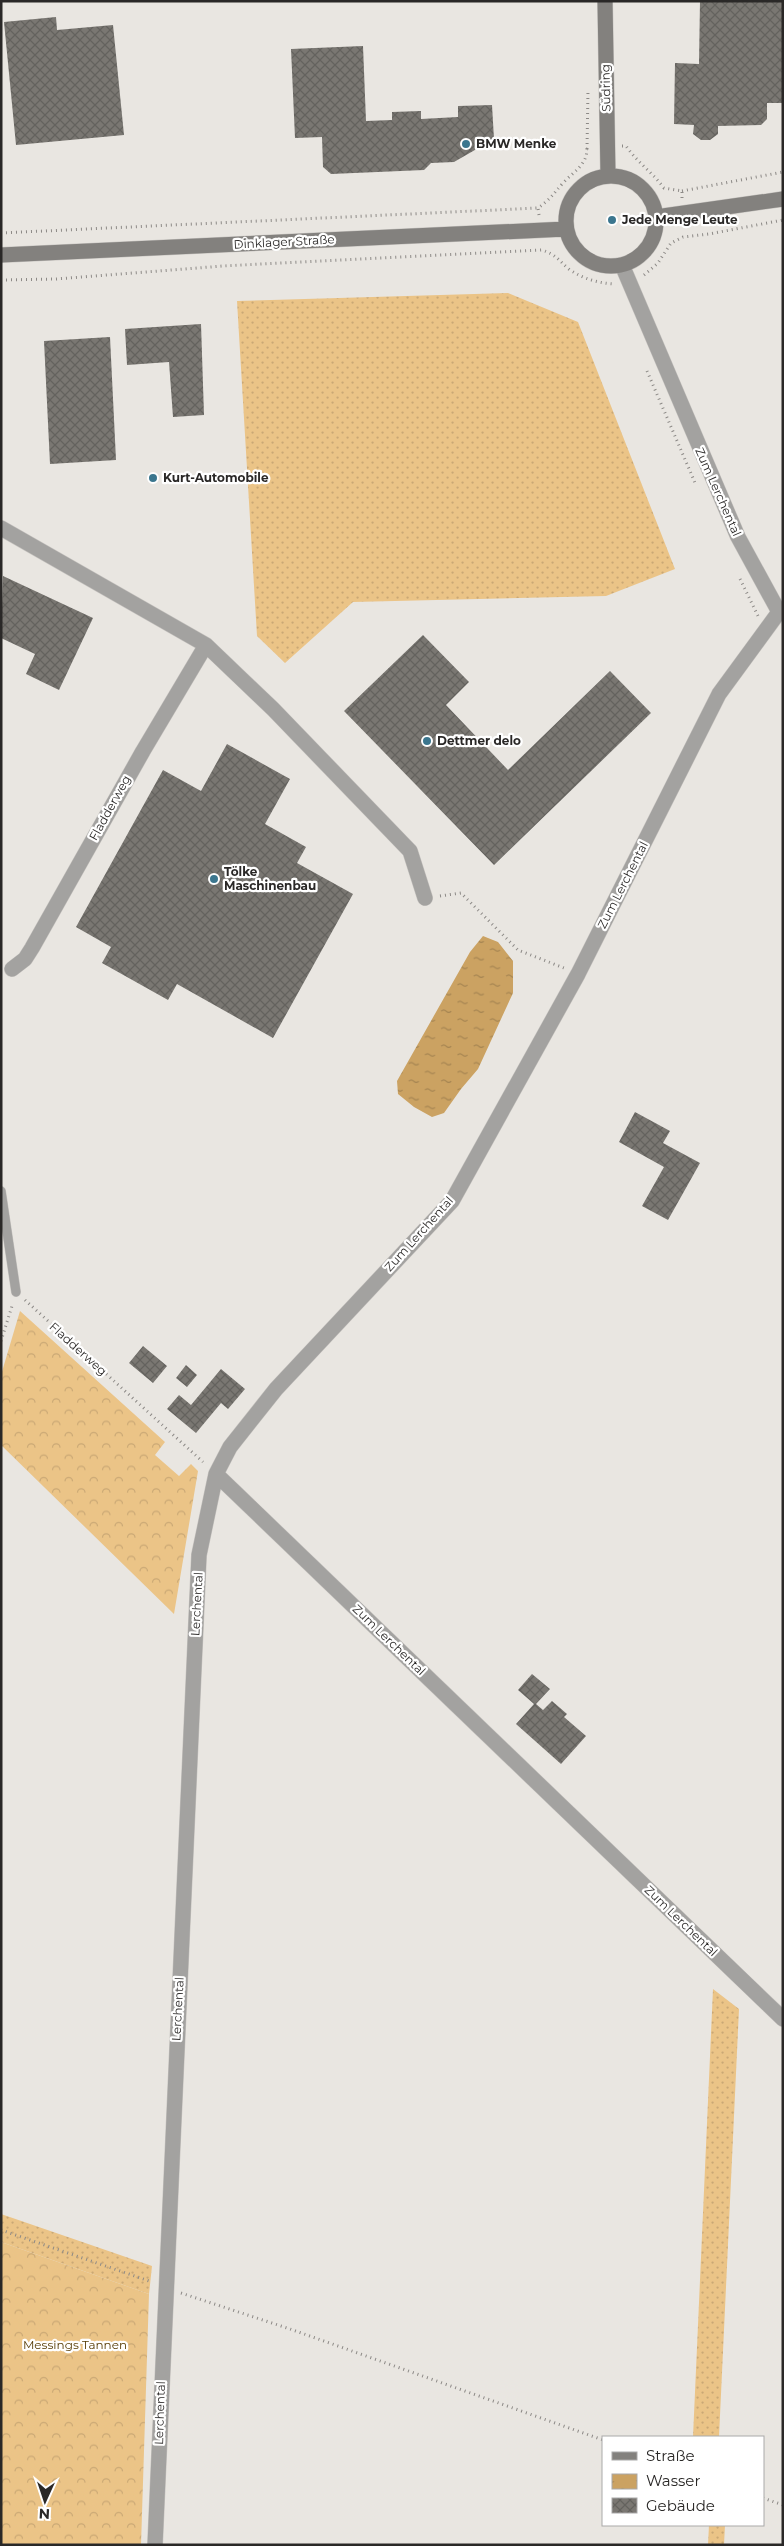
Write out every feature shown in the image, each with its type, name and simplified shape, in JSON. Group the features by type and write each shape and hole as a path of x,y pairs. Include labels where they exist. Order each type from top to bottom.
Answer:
{"main road":[{"name":"Südring","path":"605,1 608,176"},
{"path":"608,176 622,177 635,182 653,204 656,217 653,238 648,247 632,261 622,265 608,266 593,263 580,255 571,243 566,229 565,216 574,193 584,184 608,176"},
{"path":"656,217 783,199"},
{"name":"Dinklager Straße","path":"1,255 566,229"}],"street":[{"name":"Zum Lerchental","path":"622,265 738,537 779,612 719,694 578,974 452,1200 276,1389 230,1447 216,1474 783,2019"},
{"path":"1,528 206,645 272,709 410,851 424,898"},
{"name":"Fladderweg","path":"12,969 25,959 32,948 143,751 206,645"},
{"name":"Lerchental","path":"155,2545 199,1555 216,1474"}],"lane":[{"path":"1,1190 16,1292"}],"path":[{"path":"682,191 783,172"},
{"path":"1,233 538,208"},
{"path":"1,280 56,279 375,258 542,250 555,255 570,269 593,282 614,284 643,276 658,263 671,243 684,237 783,220"},
{"path":"424,898 461,893 518,950 578,974"},
{"path":"1,1341 16,1292"},
{"name":"Fladderweg","path":"16,1292 216,1474"},
{"path":"1,2230 290,2329 602,2440"},
{"path":"764,2498 783,2505"}],"green space":[{"path":"508,293 578,322 675,569 606,596 353,602 285,663 257,636 237,301"},
{"path":"20,1311 165,1442 155,1455 179,1476 191,1464 198,1471 174,1614 1,1445 1,1375"},
{"path":"713,1989 739,2009 719,2436 693,2436"},
{"path":"1,2214 152,2266 149,2294 1,2242"},
{"name":"Messings Tannen","path":"1,2242 149,2294 141,2545 1,2545"},
{"path":"709,2526 725,2526 724,2545 708,2545"}],"water":[{"path":"483,936 498,942 513,961 513,993 478,1069 444,1113 432,1117 414,1107 398,1094 397,1081 470,952"}],"building":[{"path":"700,1 783,1 783,103 767,103 767,119 761,125 718,126 718,134 710,140 701,140 693,134 694,125 674,124 675,63 699,64"},
{"path":"56,17 57,30 113,25 124,135 16,145 4,22"},
{"path":"363,46 366,121 392,120 392,112 421,111 421,119 458,117 458,106 492,105 494,139 454,162 431,163 424,170 331,174 323,167 322,137 295,138 291,49"},
{"path":"201,324 204,415 173,417 169,362 127,365 125,329"},
{"path":"110,337 116,460 50,464 44,341"},
{"path":"3,576 93,618 59,690 26,674 35,654 1,638"},
{"name":"Dettmer delo","path":"423,635 469,682 446,705 508,770 610,671 651,713 494,865 344,711"},
{"name":"Tölke Maschinenbau","path":"227,744 290,779 265,824 306,847 297,863 353,894 273,1038 177,984 168,1000 102,963 111,947 76,927 163,770 201,791"},
{"path":"635,1112 670,1131 663,1143 700,1163 668,1220 642,1206 664,1167 619,1142"},
{"path":"143,1346 167,1366 153,1383 129,1363"},
{"path":"186,1365 197,1375 187,1387 176,1378"},
{"path":"221,1369 245,1389 228,1409 221,1403 196,1433 167,1409 179,1395 191,1405"},
{"path":"532,1674 550,1689 536,1704 543,1710 552,1701 567,1714 564,1717 586,1736 561,1764 516,1724 534,1704 518,1690"}],"place":[{"name":"BMW Menke","path":"466,144"},
{"name":"Jede Menge Leute","path":"612,220"},
{"name":"Kurt-Automobile","path":"153,478"},
{"name":"Dettmer delo","path":"427,741"},
{"name":"Tölke Maschinenbau","path":"214,879"}]}
